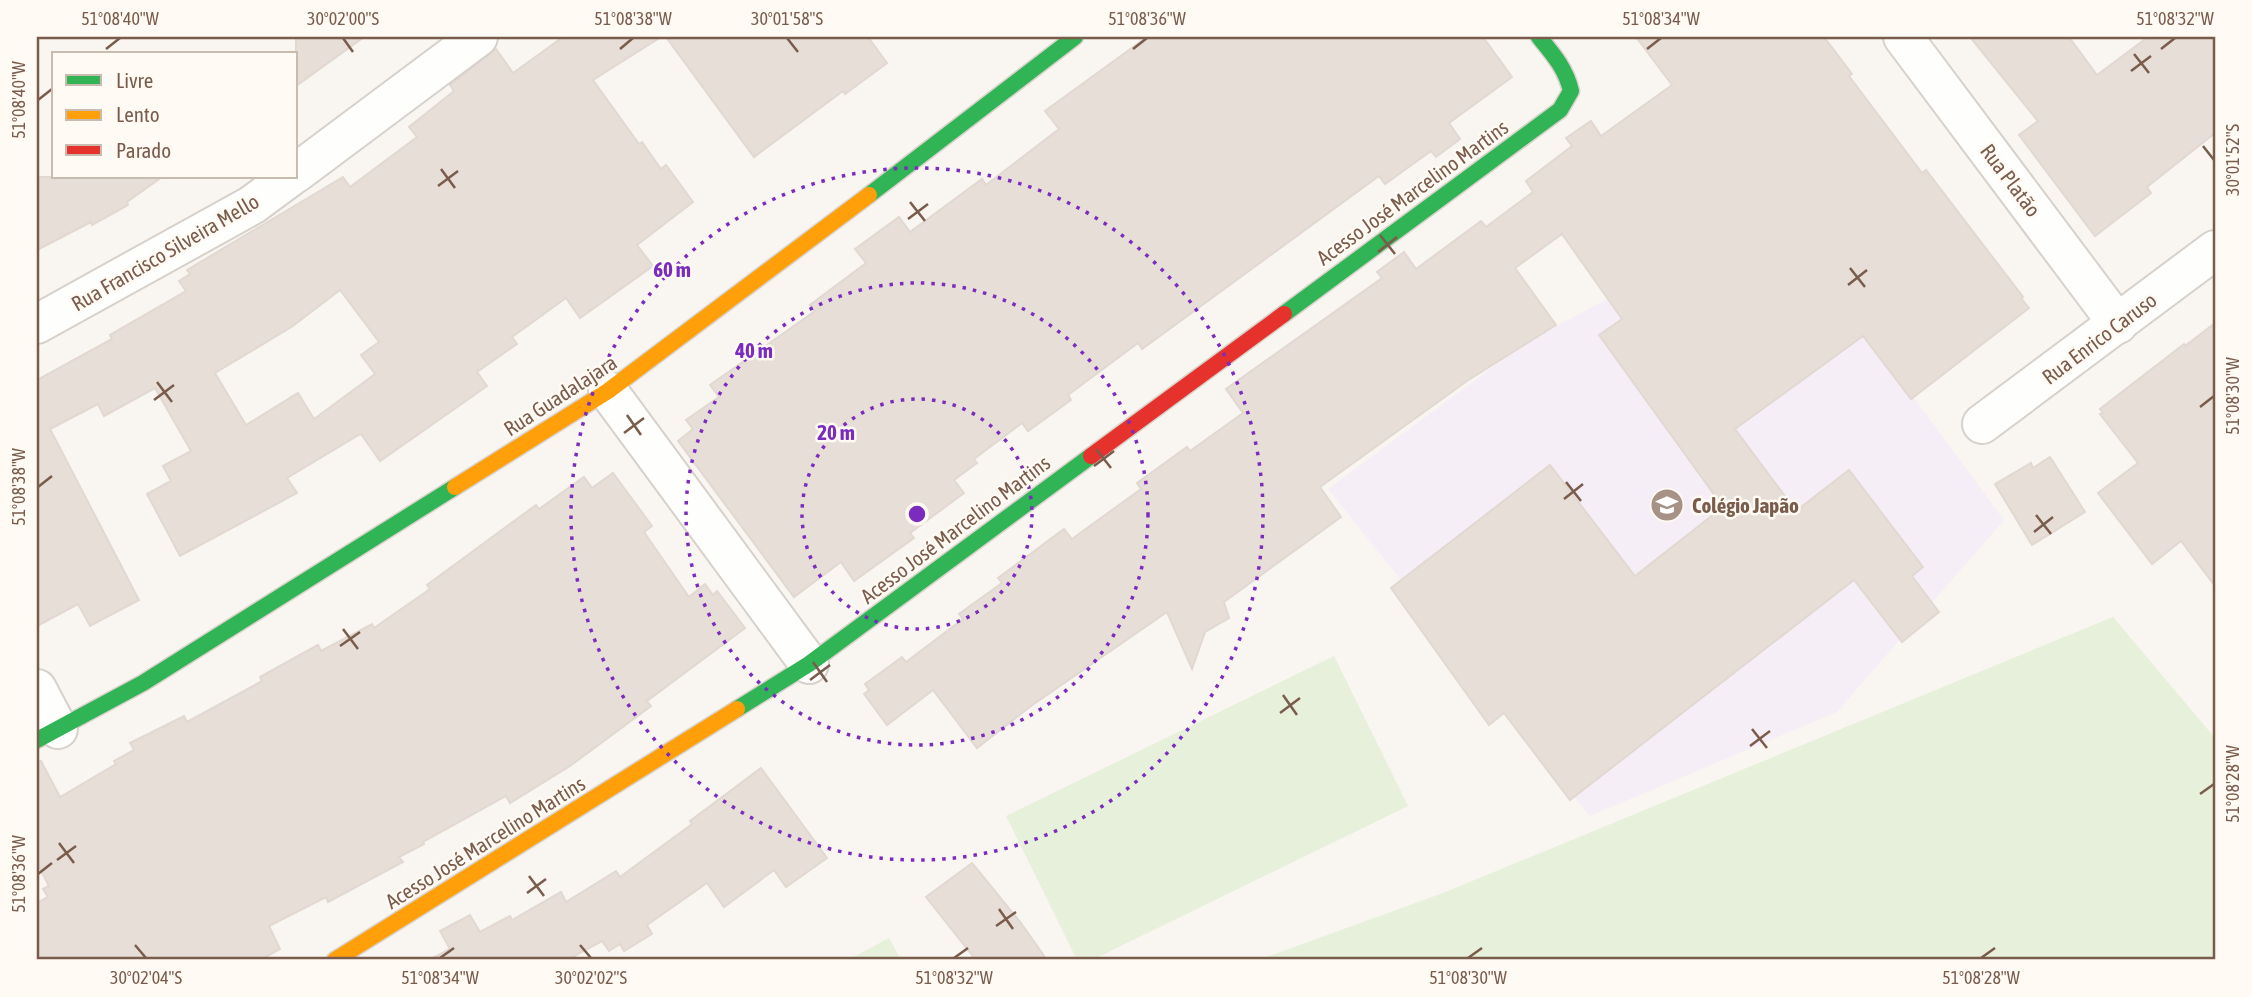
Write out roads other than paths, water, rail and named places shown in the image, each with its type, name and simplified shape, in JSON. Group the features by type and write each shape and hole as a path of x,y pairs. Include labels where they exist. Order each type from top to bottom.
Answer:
{"street":[{"path":"298,172 478,37"},
{"name":"Rua Guadalajara","path":"48,735 143,683 608,391 1075,37"},
{"name":"Acesso José Marcelino Martins","path":"335,960 808,664 1560,110 1571,91 1568,78 1539,37"},
{"name":"Rua Platão","path":"1903,37 2118,324"},
{"name":"Rua Francisco Silveira Mello","path":"37,324 252,205 289,178"},
{"name":"Rua Enrico Caruso","path":"1982,424 2215,250"},
{"path":"608,391 808,664"},
{"path":"37,689 48,735"}],"place":[{"name":"Colégio Japão","path":"1667,505"}]}
